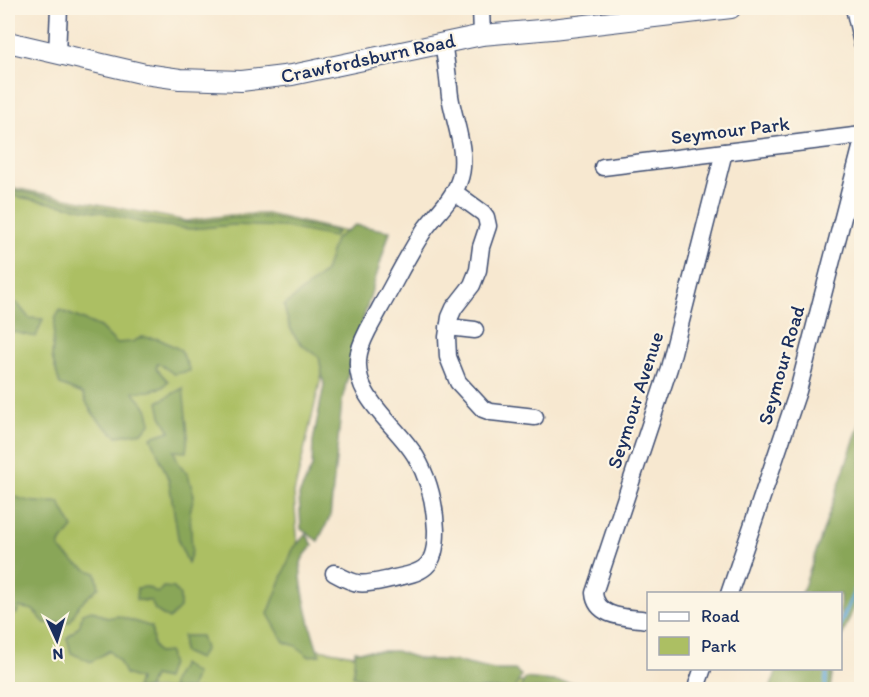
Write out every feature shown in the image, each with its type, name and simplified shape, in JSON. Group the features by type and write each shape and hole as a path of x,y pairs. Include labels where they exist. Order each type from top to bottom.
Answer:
{"main road":[{"name":"Crawfordsburn Road","path":"8,42 145,74 180,79 241,81 292,75 482,35 731,8"}],"street":[{"path":"57,54 59,8"},
{"path":"481,8 482,35"},
{"path":"854,8 861,43"},
{"path":"334,573 363,585 417,573 430,561 436,536 429,488 417,458 364,390 358,372 358,363 364,339 405,263 424,230 454,192 459,181 462,155 450,97 443,42"},
{"name":"Seymour Park","path":"603,167 861,135"},
{"name":"Seymour Road","path":"730,592 798,391 861,144"},
{"name":"Seymour Avenue","path":"647,620 605,612 597,604 594,593 669,368 724,152"},
{"path":"454,192 483,213 488,226 481,247 476,277 454,308 448,327 447,347 450,363 458,382 467,394 487,411 535,417"},
{"path":"448,327 475,330"},
{"path":"697,685 703,670"}],"green space":[{"path":"8,187 187,221 231,215 267,214 355,234 294,493 305,647 564,689 8,689"},
{"path":"8,189 164,221 192,223 231,218 267,217 337,232 333,237 284,227 233,225 190,229 143,223 101,212 8,195"},
{"path":"355,225 390,231 352,356 342,402 330,517 318,541 301,529 299,495 312,467 313,441 324,385 319,357 299,342 291,330 284,306 325,272 335,239"},
{"path":"8,303 17,303 29,318 43,319 36,337 8,331"},
{"path":"60,310 100,327 116,343 132,342 142,337 159,339 181,350 190,371 174,374 158,363 156,368 168,381 163,387 150,391 133,392 147,408 151,422 143,432 117,436 97,418 83,394 60,385 52,357 55,319"},
{"path":"183,388 188,435 186,452 174,451 178,462 188,475 194,495 190,512 192,551 188,563 179,543 169,481 151,437 170,431 161,416 158,402"},
{"path":"861,420 861,590 842,637 842,592 802,592"},
{"path":"8,492 26,500 59,502 73,528 61,542 59,548 76,563 96,573 99,587 79,605 70,622 45,623 33,610 19,607 16,615 8,607"},
{"path":"306,534 313,545 302,560 301,579 313,636 320,655 308,656 296,646 284,642 268,614 293,549"},
{"path":"147,587 158,593 163,587 174,588 180,596 180,608 169,619 155,610 151,601 136,600 137,588"},
{"path":"92,610 107,618 118,616 152,627 153,645 158,653 169,652 171,663 166,679 153,676 148,689 136,689 139,679 125,674 119,661 109,651 91,662 71,653 67,638 80,625 82,613"},
{"path":"183,636 201,636 205,649 199,659 183,652"},
{"path":"355,651 396,651 420,659 454,661 494,670 515,670 521,675 515,689 403,689 353,676"},
{"path":"182,664 196,674 190,689 172,689 172,682"},
{"path":"777,670 833,670 830,689 770,689"},
{"path":"525,678 630,689 520,689"}],"waterway":[{"path":"842,620 862,574"},
{"path":"825,690 827,670"}]}
